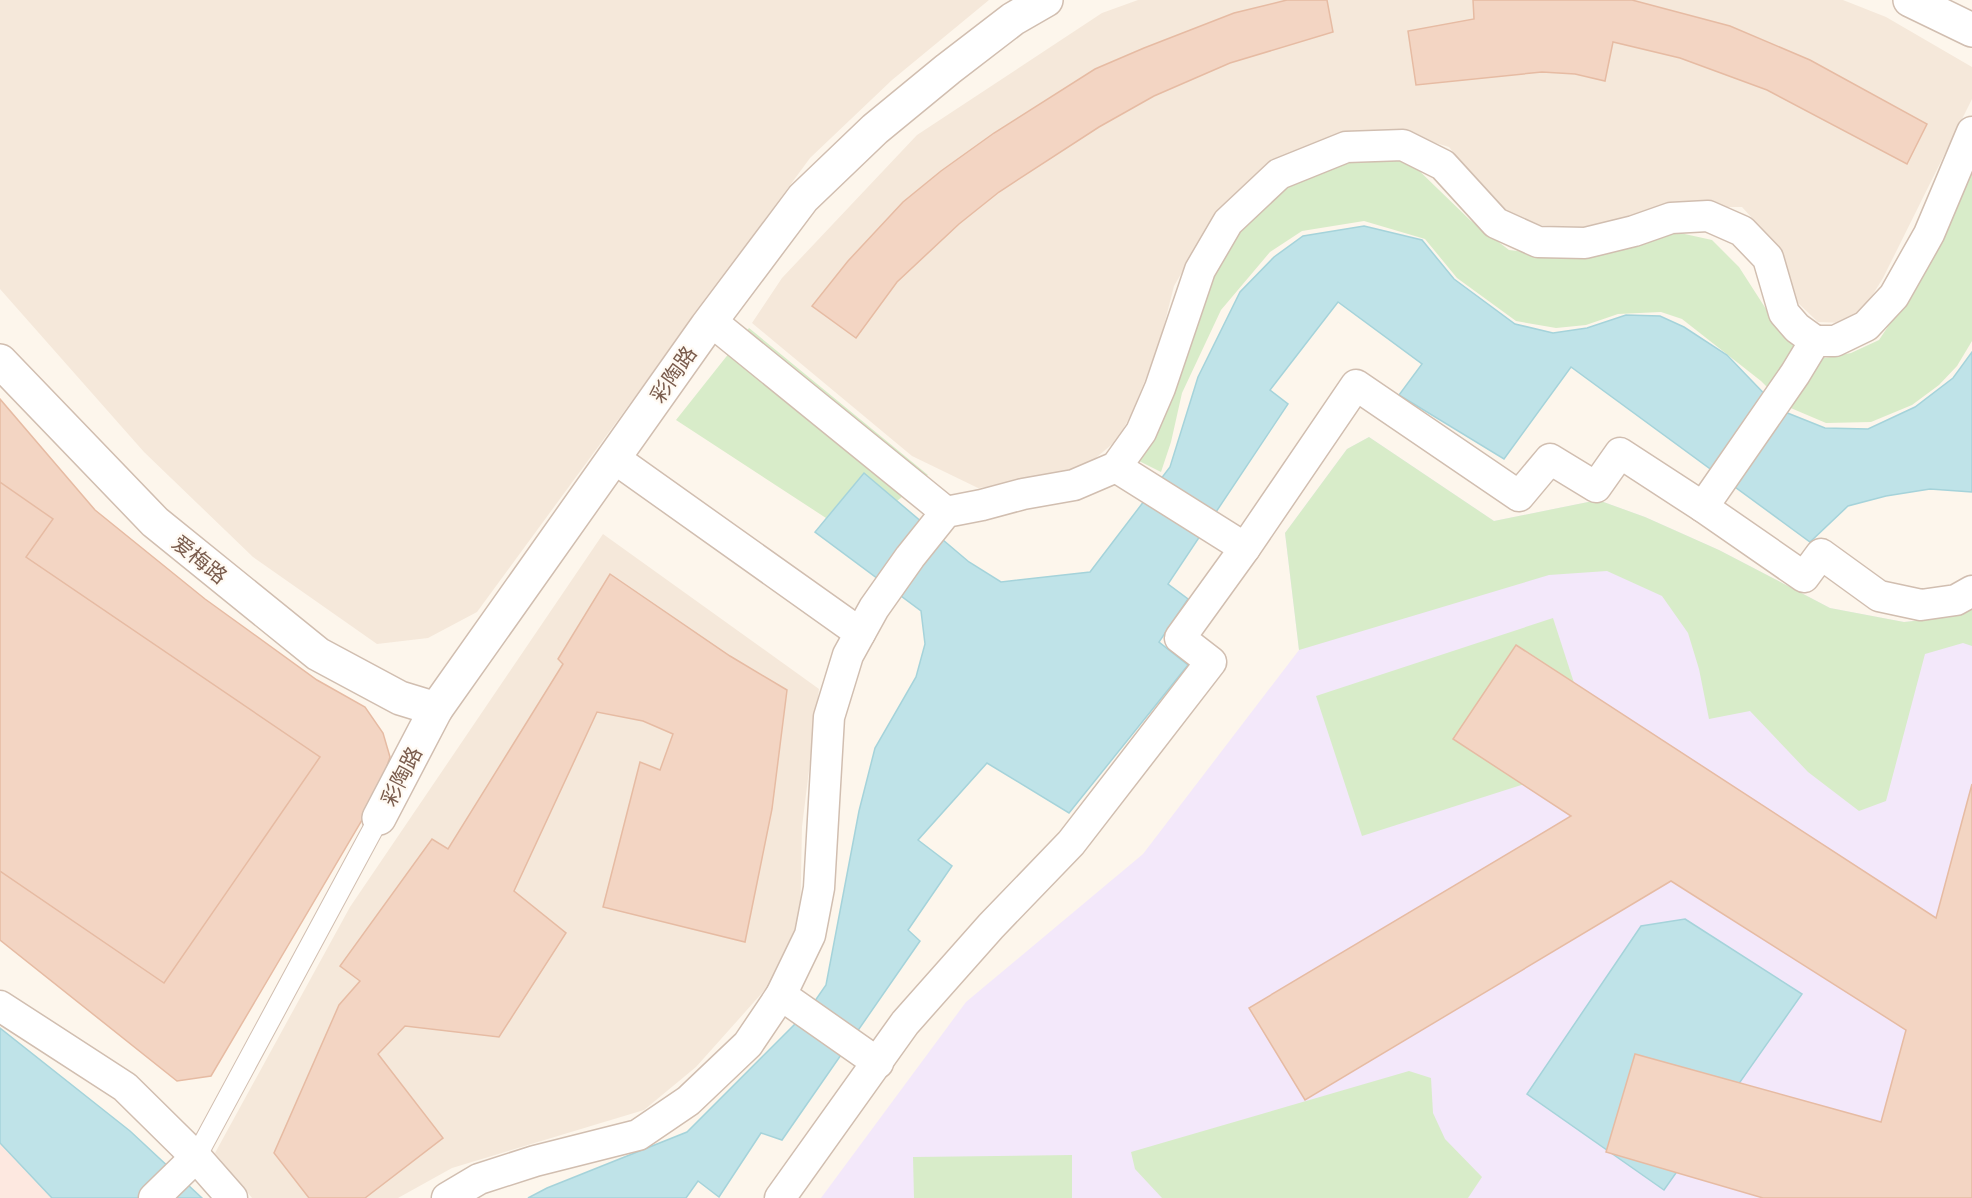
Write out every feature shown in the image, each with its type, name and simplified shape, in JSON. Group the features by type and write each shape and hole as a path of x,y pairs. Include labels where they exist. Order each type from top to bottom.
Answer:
{"street":[{"name":"彩陶路","path":"380,818 436,709 711,321 803,198 875,129 948,69 1013,19 1046,0"},
{"path":"1910,0 1972,30"},
{"path":"447,1198 479,1179 535,1161 638,1135 688,1101 748,1044 781,995 810,935 819,888 829,717 848,655 874,608 946,512 1074,485 1116,467 1141,432 1160,388 1200,270 1228,222 1279,174 1346,147 1402,145 1443,165 1496,223 1538,242 1585,243 1634,231 1671,218 1708,216 1742,231 1767,258 1784,313 1797,328 1815,340 1835,341 1866,326 1894,296 1929,234 1972,132"},
{"path":"711,321 946,512"},
{"path":"1703,507 1815,340"},
{"name":"爱梅路","path":"0,361 155,522 318,654 400,698 436,709"},
{"path":"780,1198 905,1023 991,926 1071,843 1212,662 1180,638 1245,548 1356,385 1519,496 1550,459 1596,487 1620,453 1703,507 1804,578 1821,554 1879,596 1920,605 1956,600 1972,591"},
{"path":"614,458 860,633"},
{"path":"1116,467 1245,548"},
{"path":"781,995 878,1063"},
{"path":"0,1006 124,1087 196,1157 232,1198"},
{"path":"154,1198 196,1157"}],"lane":[{"path":"196,1157 380,818"}],"shaded area":[{"path":"0,0 989,0 892,80 810,158 477,612 428,638 377,644 253,557 144,452 0,289"},
{"path":"1138,0 1843,0 1886,17 1972,67 1972,99 1883,278 1867,304 1845,323 1818,322 1797,302 1774,242 1742,207 1691,207 1591,228 1537,225 1507,211 1482,188 1449,147 1406,134 1331,136 1272,163 1218,210 1174,286 1159,345 1132,413 1117,440 1091,462 1054,478 978,488 912,456 752,323 782,278 917,135 1102,13"},
{"path":"1369,437 1494,521 1598,500 1645,517 1719,550 1830,608 1904,622 1951,617 1972,606 1972,1198 821,1198 966,1002 1143,854 1299,650 1285,533 1347,449"},
{"path":"603,534 819,689 802,827 800,926 771,983 696,1067 644,1110 452,1168 398,1198 252,1198 215,1153 350,907"},
{"path":"0,1143 52,1198 0,1198"}],"green space":[{"path":"1371,157 1406,158 1470,220 1509,250 1560,256 1671,231 1712,240 1739,267 1791,342 1825,358 1851,353 1879,340 1905,301 1972,165 1972,341 1957,366 1939,385 1912,405 1871,422 1826,423 1786,406 1761,381 1682,319 1661,312 1618,314 1586,325 1556,328 1516,321 1457,278 1425,239 1364,221 1302,231 1270,252 1221,310 1182,393 1171,442 1161,472 1139,461 1208,277 1241,223 1277,188 1323,167"},
{"path":"749,328 928,475 897,501 864,473 826,518 676,420"},
{"path":"1369,437 1494,521 1598,500 1645,517 1719,550 1830,608 1904,622 1951,617 1972,606 1972,646 1963,643 1925,654 1886,801 1859,811 1808,772 1750,711 1709,719 1699,669 1688,633 1662,596 1607,571 1549,575 1299,650 1285,533 1347,449"},
{"path":"1553,618 1599,760 1362,836 1316,696"},
{"path":"1409,1071 1431,1078 1433,1113 1445,1139 1482,1177 1468,1198 1162,1198 1135,1169 1131,1152"},
{"path":"1072,1155 1072,1198 914,1198 913,1157"}],"water":[{"path":"1364,226 1422,240 1454,279 1515,324 1553,333 1587,328 1626,315 1660,316 1684,327 1727,355 1780,410 1825,428 1868,429 1915,407 1953,378 1972,352 1972,492 1930,489 1886,496 1848,506 1810,542 1571,367 1504,459 1399,395 1422,364 1338,302 1270,390 1288,404 1168,584 1188,599 1159,642 1188,665 1069,813 987,763 918,840 952,866 908,930 920,941 782,1140 761,1133 719,1197 698,1181 686,1198 528,1198 547,1188 687,1132 808,1011 826,985 859,811 875,748 916,677 925,644 921,611 815,532 864,473 969,562 1001,582 1090,572 1170,467 1198,377 1240,292 1274,257 1303,236"},
{"path":"1685,919 1802,994 1664,1190 1527,1094 1641,926"},
{"path":"0,1028 130,1131 202,1198 52,1198 0,1143"}],"building":[{"path":"1287,0 1327,0 1333,32 1230,63 1154,96 1099,127 999,192 959,224 897,282 856,338 812,306 848,261 903,202 994,133 1095,69 1234,13"},
{"path":"1473,0 1632,0 1730,26 1810,60 1927,124 1907,164 1767,90 1680,58 1613,42 1605,81 1575,74 1542,72 1416,85 1408,31 1474,19"},
{"path":"0,399 95,510 205,599 317,680 365,707 383,733 390,757 378,793 211,1076 177,1081 0,940"},
{"path":"0,482 53,519 26,557 320,757 164,983 0,871"},
{"path":"610,574 730,656 787,690 772,809 745,942 603,907 640,762 660,770 673,734 643,721 597,712 514,891 566,933 499,1037 405,1026 378,1054 443,1138 365,1198 309,1198 274,1153 339,1005 360,981 340,966 432,839 448,849 563,664 558,659"},
{"path":"1516,645 1936,918 1972,784 1972,1198 1763,1198 1606,1152 1635,1054 1881,1122 1906,1030 1671,881 1305,1100 1249,1008 1571,816 1453,739"}]}
